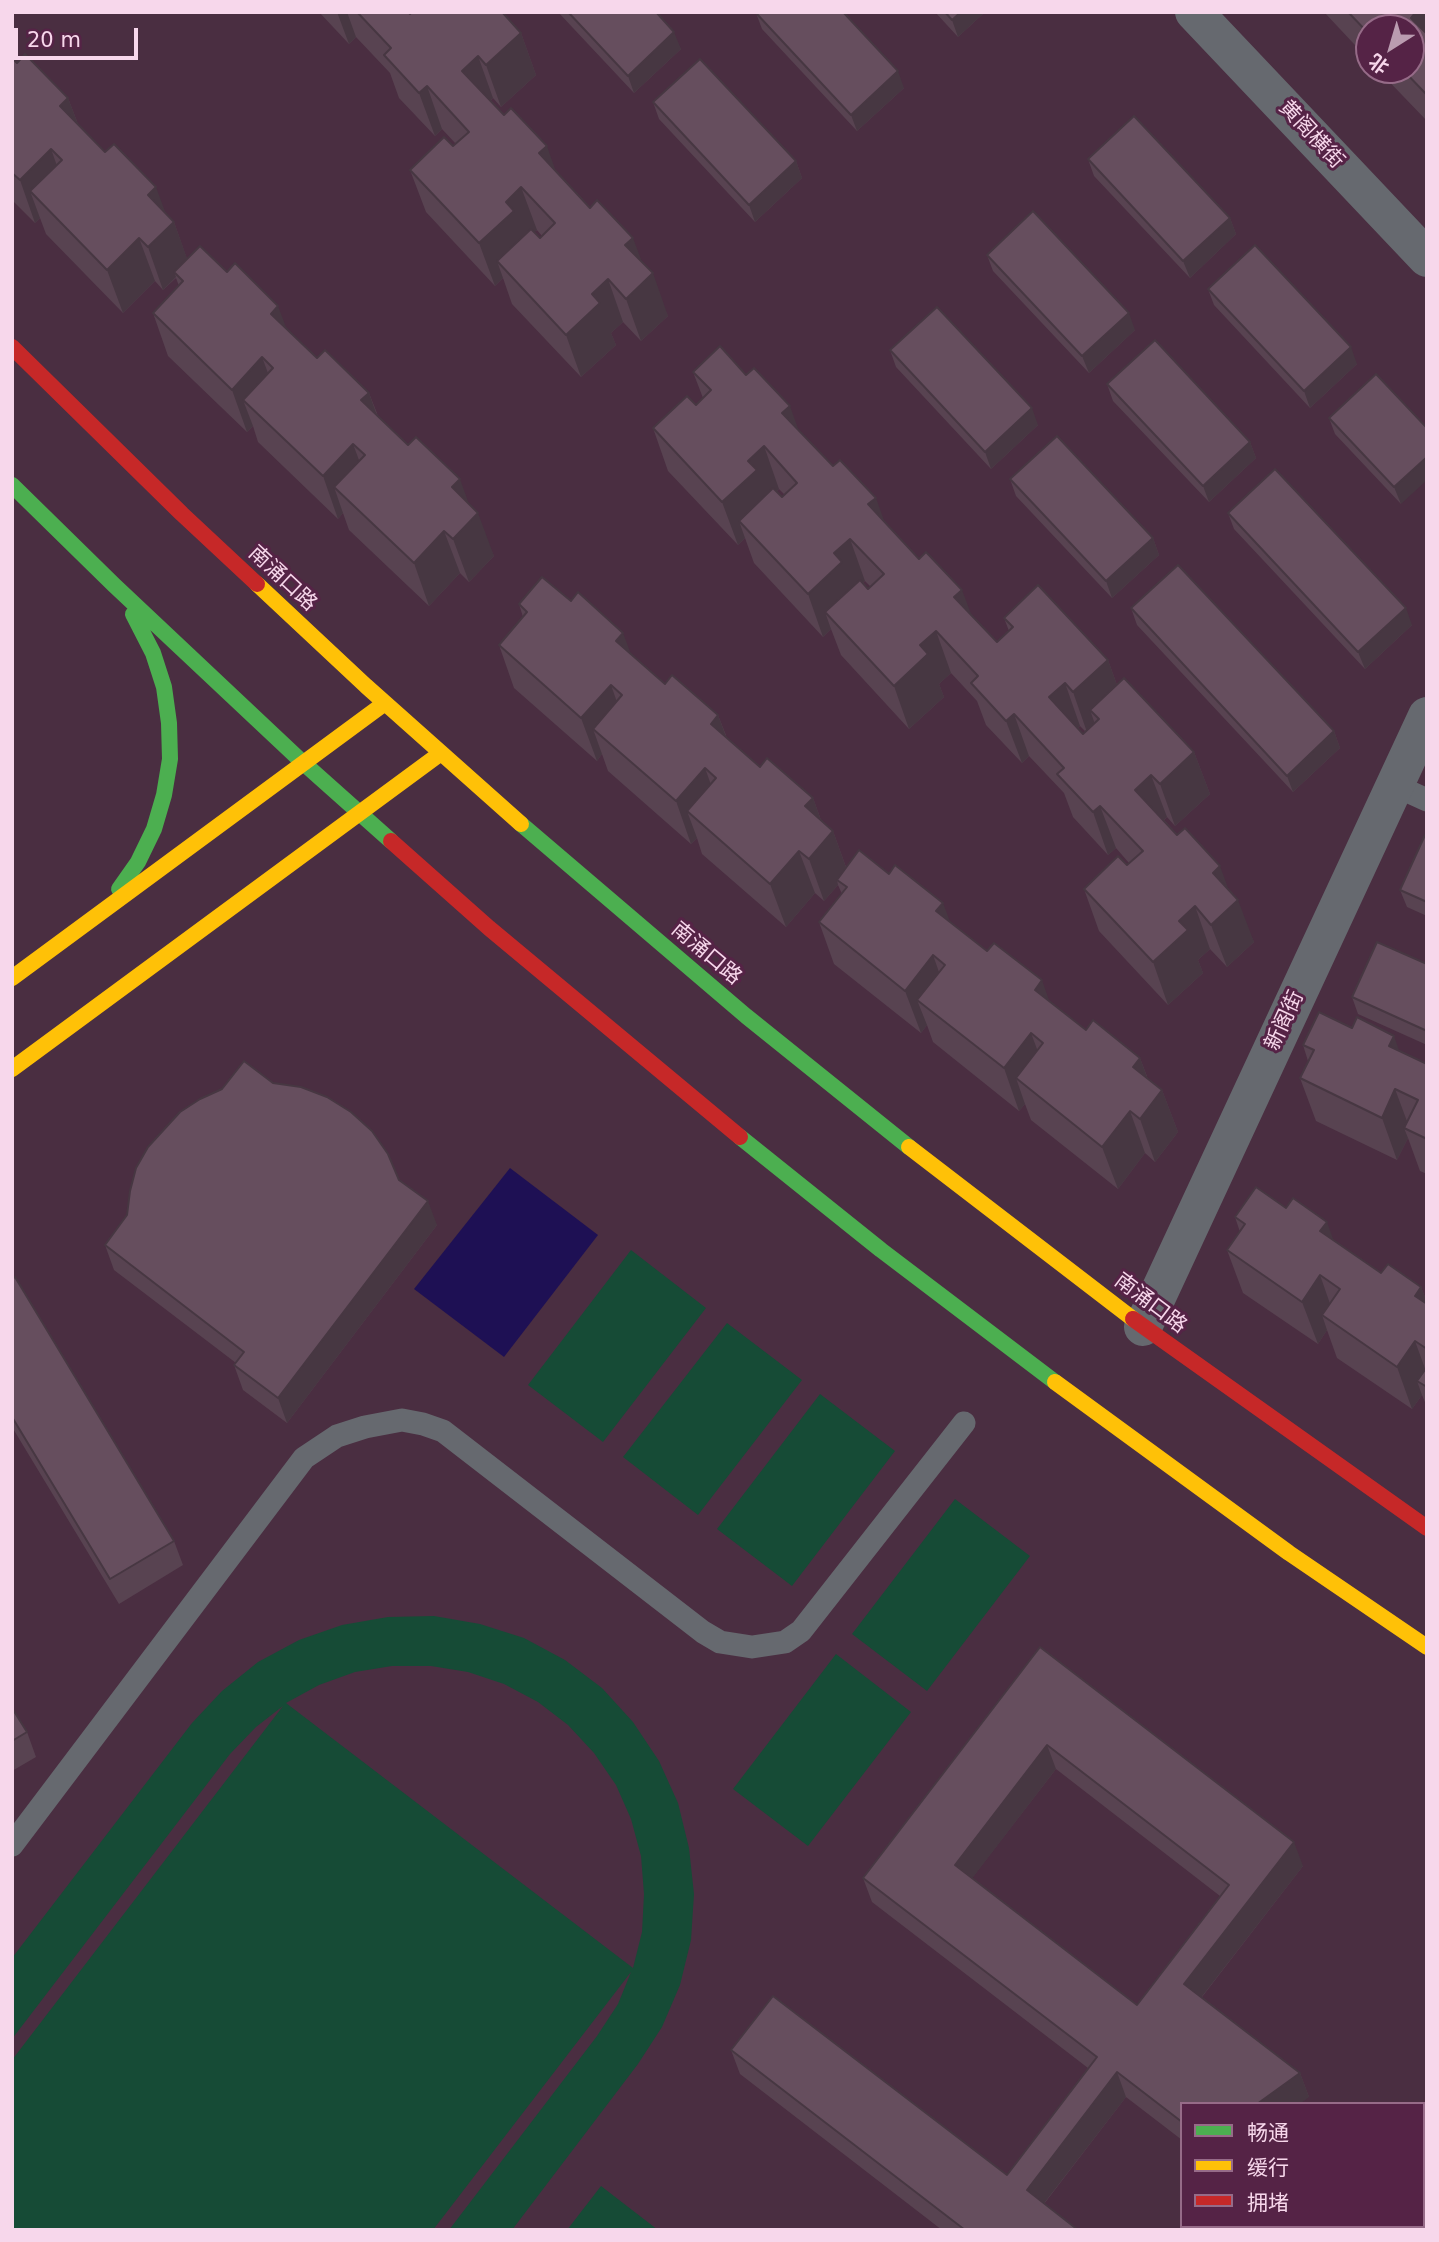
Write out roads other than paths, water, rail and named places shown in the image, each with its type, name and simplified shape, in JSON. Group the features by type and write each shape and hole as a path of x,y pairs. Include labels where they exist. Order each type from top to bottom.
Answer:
{"main road":[{"name":"南涌口路","path":"12,347 182,514 385,703 563,862 746,1016 952,1181 1143,1327 1427,1528"},
{"path":"12,485 117,590 137,620 153,653 164,687 170,747 164,795 154,829 138,862 93,918"},
{"path":"92,564 360,813 489,928 683,1091 881,1250 1083,1404 1289,1553 1427,1647"},
{"path":"12,978 385,703"},
{"path":"12,1069 441,753"}],"street":[{"name":"黄阁横街","path":"1194,12 1427,258"},
{"name":"新阁街","path":"1143,1327 1304,1014 1410,793 1427,716"}],"lane":[{"path":"12,1845 304,1458 337,1436 402,1420 443,1431 703,1632 720,1642 752,1647 785,1642 801,1631 964,1423"}]}
